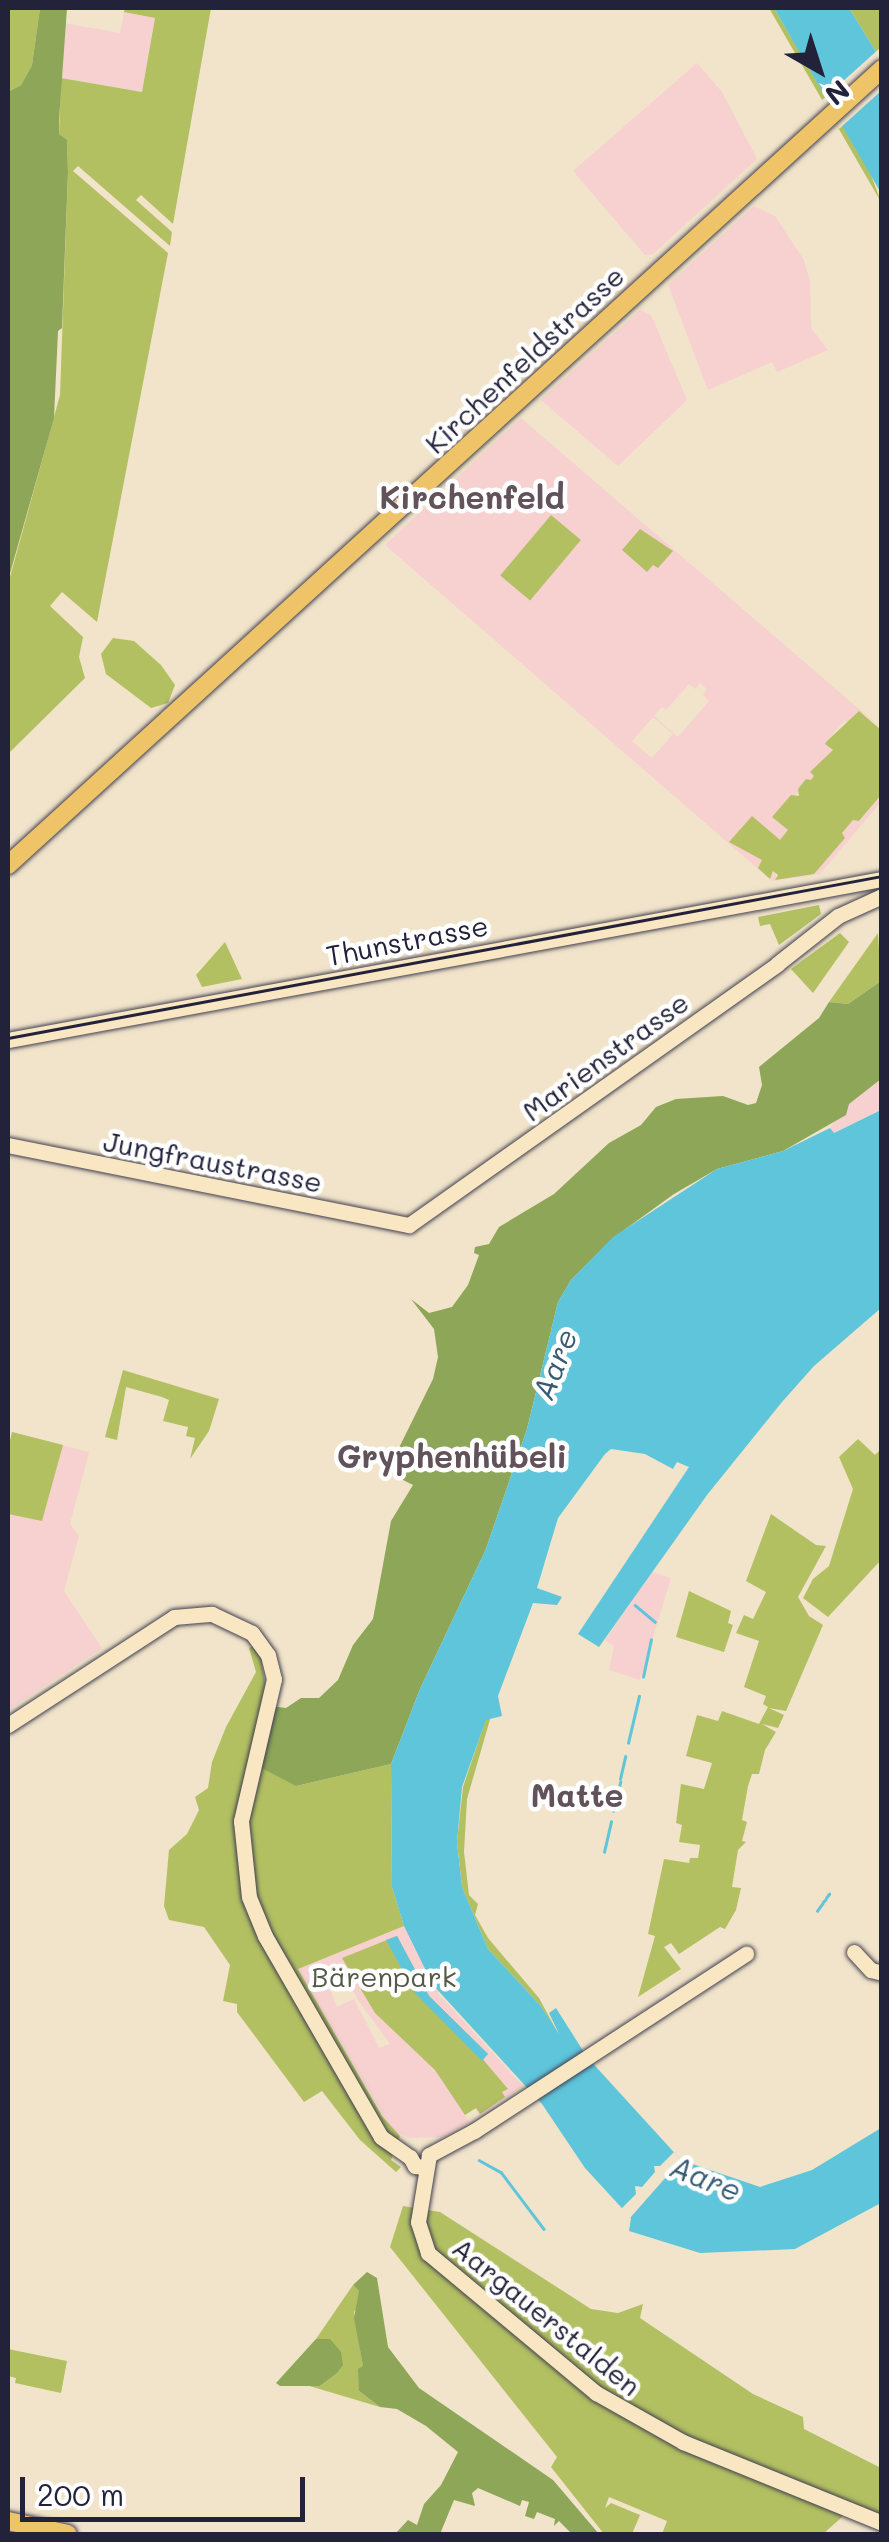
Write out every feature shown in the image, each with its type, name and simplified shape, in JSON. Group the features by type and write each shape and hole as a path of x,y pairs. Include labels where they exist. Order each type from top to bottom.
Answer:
{"main road":[{"name":"Kirchenfeldstrasse","path":"8,865 882,69"},
{"path":"8,2521 68,2534"}],"street":[{"name":"Thunstrasse","path":"8,1040 882,879"},
{"name":"Marienstrasse","path":"409,1225 828,924 857,904 882,896"},
{"name":"Jungfraustrasse","path":"8,1145 409,1225"},
{"path":"8,1725 169,1620 188,1613 212,1614 252,1633 268,1655 274,1678 242,1821 249,1897 265,1936 376,2129 387,2145 421,2160 486,2123 746,1954"},
{"path":"854,1952 867,1968 882,1974"},
{"name":"Aargauerstalden","path":"421,2160 418,2222 428,2253 596,2393 683,2442 882,2523"}],"shaded area":[{"path":"124,12 155,18 142,92 61,78 64,23 120,33"},
{"path":"697,63 722,92 757,159 653,254 645,255 573,171"},
{"path":"754,206 775,216 804,260 810,282 811,328 828,350 777,372 772,362 708,390 668,285"},
{"path":"640,310 651,315 687,400 618,466 541,400"},
{"path":"521,418 881,728 859,711 849,723 844,721 828,740 833,750 811,773 815,776 772,817 789,831 780,841 752,817 730,841 763,860 769,877 775,872 777,879 844,839 842,833 853,820 860,821 881,795 881,802 820,874 772,881 385,545","holes":["700,683 707,689 703,695 709,701 678,737 654,716 662,707 666,710 689,684 695,689","653,717 673,734 652,758 632,741"]},
{"path":"881,1079 881,1110 833,1133 830,1128 848,1104"},
{"path":"12,1432 89,1452 70,1524 79,1536 64,1591 102,1648 8,1710 8,1449"},
{"path":"652,1572 671,1578 640,1680 609,1670 614,1646 605,1640"},
{"path":"404,1926 439,1994 523,2086 480,2115 475,2108 465,2115 469,2122 442,2137 409,2138 392,2130 298,1969","holes":["339,1966 390,2044 379,2048 354,1999 337,2007 323,1973"]}],"green space":[{"path":"8,8 40,8 32,65 21,85 8,92"},
{"path":"40,8 67,8 59,120 59,134 67,140 68,172 62,328 58,331 54,418 9,577 8,599 8,92 21,85 32,65"},
{"path":"125,8 211,8 173,224 141,195 136,200 172,232 170,246 78,166 73,171 168,253 97,622 62,592 50,606 83,637 79,657 85,678 8,754 10,577 60,395 68,172 67,141 59,134 61,78 142,92 155,18 124,12"},
{"path":"769,8 774,8 870,172 881,202"},
{"path":"849,8 881,8 881,60"},
{"path":"551,515 581,540 530,601 500,576"},
{"path":"640,529 673,551 658,568 653,565 647,572 622,550"},
{"path":"113,638 134,641 161,665 175,685 168,703 151,708 106,674 101,654"},
{"path":"859,711 881,730 881,795 859,821 853,820 842,833 845,838 814,874 775,880 778,875 773,871 770,879 758,868 762,860 729,842 752,816 780,840 788,830 772,817 791,795 799,796 798,789 814,776 810,772 833,750 825,744 827,741"},
{"path":"819,905 821,914 779,945 770,924 760,926 758,917"},
{"path":"840,933 849,942 813,993 791,969"},
{"path":"878,933 881,981 848,1004 829,1002"},
{"path":"225,942 242,979 202,987 196,975"},
{"path":"881,981 881,1079 849,1104 846,1115 783,1151 717,1169 674,1194 613,1238 571,1280 558,1302 527,1429 486,1549 420,1689 391,1764 296,1786 254,1764 270,1706 286,1708 301,1698 319,1698 338,1680 353,1645 373,1619 391,1521 413,1485 387,1472 433,1379 438,1357 434,1329 411,1299 429,1313 452,1307 468,1285 479,1255 474,1253 475,1247 489,1244 499,1227 554,1194 609,1143 641,1125 656,1107 676,1099 723,1096 748,1105 756,1103 762,1085 759,1067 819,1018 829,1002 848,1004"},
{"path":"123,1370 219,1399 209,1431 190,1459 195,1438 186,1436 188,1427 163,1421 169,1400 126,1387 117,1440 105,1437"},
{"path":"12,1432 63,1445 42,1521 8,1514 8,1449"},
{"path":"858,1439 875,1455 881,1449 881,1560 828,1617 803,1598 813,1579 829,1566 853,1489 839,1457"},
{"path":"771,1514 816,1545 826,1546 798,1597 809,1616 823,1625 786,1711 769,1708 784,1715 778,1728 762,1724 776,1732 765,1750 759,1774 752,1774 748,1786 742,1820 747,1822 742,1841 746,1842 738,1850 732,1887 741,1888 736,1910 725,1929 720,1927 679,1954 671,1943 664,1947 681,1969 638,1997 655,1936 648,1934 664,1859 689,1863 690,1858 698,1858 700,1845 679,1842 682,1825 676,1823 681,1784 704,1789 712,1763 686,1756 697,1715 718,1721 722,1711 759,1724 768,1707 763,1704 766,1696 744,1687 759,1641 736,1633 744,1615 753,1619 766,1592 746,1581"},
{"path":"689,1591 731,1611 728,1623 733,1625 724,1652 676,1637"},
{"path":"253,1646 261,1658 266,1688 296,1786 391,1764 392,1887 404,1926 298,1969 382,2116 400,2136 391,2160 401,2167 396,2172 360,2140 322,2091 304,2102 237,2012 237,2004 223,2001 230,1965 204,1927 169,1920 164,1906 169,1850 187,1834 199,1810 195,1797 208,1788 212,1762 226,1727 256,1672 249,1648"},
{"path":"491,1716 467,1799 464,1852 469,1895 478,1904 475,1915 488,1938 539,1998 559,2035 540,2005 488,1949 462,1887 457,1842 463,1787 486,1719"},
{"name":"Bärenpark","path":"397,1936 429,1996 488,2054 481,2057 508,2089 502,2092 505,2097 480,2114 476,2108 465,2115 435,2070 375,2013 342,1958"},
{"path":"403,2206 440,2212 591,2309 618,2313 643,2304 640,2318 753,2394 803,2417 804,2429 881,2468 881,2522 846,2506 842,2517 823,2534 662,2534 667,2521 609,2497 605,2508 611,2503 640,2515 632,2534 604,2534 551,2467 557,2457 390,2247"},
{"path":"367,2272 377,2278 388,2347 419,2388 553,2480 599,2534 572,2534 559,2521 554,2526 555,2519 537,2512 534,2519 525,2516 529,2502 522,2500 520,2506 478,2488 472,2493 475,2506 454,2500 440,2534 395,2534 408,2520 417,2525 424,2504 441,2485 458,2452 426,2426 397,2409 380,2407 359,2391 358,2369 363,2366 354,2318 359,2291 353,2285"},
{"path":"353,2285 359,2291 359,2306 354,2312 363,2366 359,2391 380,2407 306,2385 320,2386 336,2374 330,2339 316,2339"},
{"path":"316,2339 330,2339 341,2352 343,2365 336,2374 320,2386 276,2383"},
{"path":"8,2349 67,2361 61,2393 15,2383 16,2378 8,2376"}],"water":[{"path":"774,8 849,8 881,60 881,193"},
{"name":"Aare","path":"881,1110 881,1308 814,1366 782,1402 707,1495 599,1647 578,1634 689,1467 677,1462 673,1469 645,1454 611,1449 605,1454 558,1518 537,1588 562,1597 557,1605 533,1603 498,1696 502,1716 486,1720 462,1787 457,1842 462,1887 488,1949 540,2005 559,2034 549,2013 556,2008 587,2057 681,2160 760,2187 812,2170 881,2128 879,2204 795,2249 700,2253 629,2231 631,2218 585,2168 542,2104 433,1985 404,1926 392,1887 391,1764 420,1689 486,1549 527,1429 558,1302 571,1280 613,1237 717,1169 783,1151 830,1128 834,1133"},
{"path":"397,1936 429,1996 488,2054 482,2061 415,1993 386,1940"}],"pier":[{"path":"880,48 881,91 839,129 822,100"},
{"path":"674,2152 681,2160 630,2218 621,2209 636,2194 635,2186 642,2187 655,2172 654,2166 660,2166"}],"waterway":[{"path":"635,1605 655,1622"},
{"path":"643,1677 651,1640"},
{"path":"628,1743 639,1696"},
{"path":"620,1779 625,1757"},
{"path":"613,1811 620,1782"},
{"path":"604,1852 611,1822"},
{"path":"826,1898 829,1894"},
{"path":"817,1911 822,1904"},
{"path":"479,2160 501,2172 544,2229"}],"tram line":[{"path":"8,1038 882,876"}],"district":[{"name":"Kirchenfeld","path":"472,496"},
{"name":"Gryphenhübeli","path":"452,1455"},
{"name":"Matte","path":"577,1794"}]}
